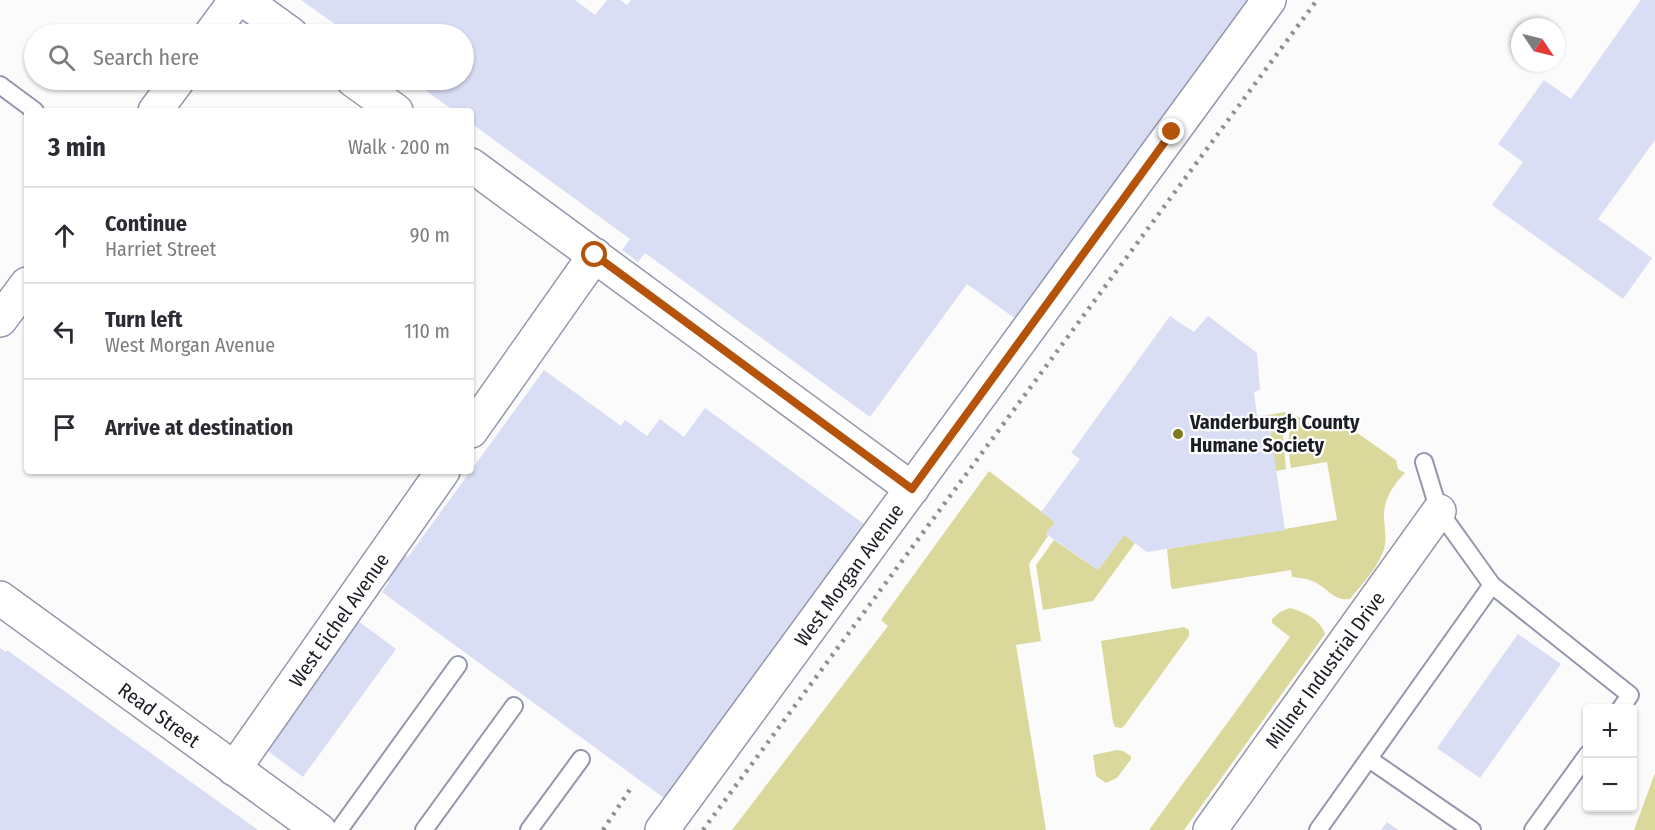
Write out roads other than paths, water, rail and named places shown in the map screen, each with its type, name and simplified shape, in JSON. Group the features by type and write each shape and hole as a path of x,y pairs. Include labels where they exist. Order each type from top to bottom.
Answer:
{"street":[{"path":"218,24 236,0"},
{"path":"244,0 277,24"},
{"name":"West Morgan Avenue","path":"662,830 1269,0"},
{"path":"156,108 170,90"},
{"path":"367,90 392,108"},
{"path":"474,167 912,489"},
{"path":"474,428 595,255"},
{"path":"0,320 24,288"},
{"name":"West Eichel Avenue","path":"234,769 441,474"},
{"name":"Millner Industrial Drive","path":"1210,830 1346,623 1439,511"},
{"name":"Read Street","path":"0,598 319,830"}],"lane":[{"path":"0,85 31,108"},
{"path":"1424,462 1439,511 1492,585 1630,695 1624,704"},
{"path":"1318,830 1492,585"},
{"path":"339,830 458,665"},
{"path":"424,830 514,706"},
{"path":"1533,830 1584,758"},
{"path":"529,830 581,759"},
{"path":"1369,759 1472,830"}],"railway":[{"path":"703,830 1317,0"},
{"path":"603,830 633,785"}],"place":[{"name":"Vanderburgh County Humane Society","path":"1178,434"}]}
